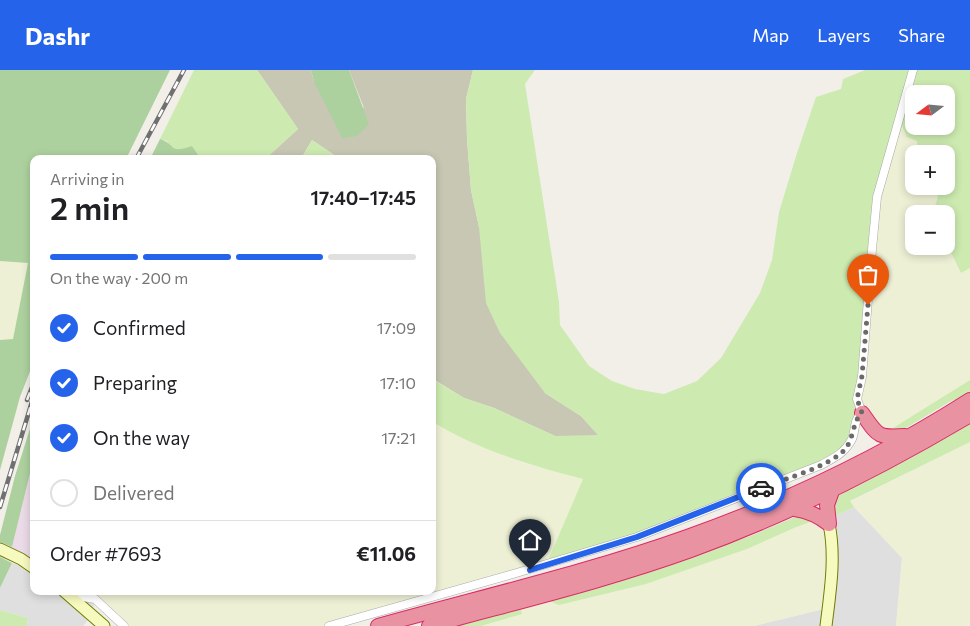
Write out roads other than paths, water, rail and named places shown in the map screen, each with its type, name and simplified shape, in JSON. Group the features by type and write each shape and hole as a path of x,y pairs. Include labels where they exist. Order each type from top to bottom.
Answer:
{"highway":[{"path":"378,626 606,563 687,537 789,496 866,459 970,400"},
{"path":"862,413 876,433 883,437 908,436"},
{"path":"862,413 871,436 870,450 866,459"},
{"path":"429,626 651,564 734,534 857,479 914,449 970,415"},
{"path":"829,524 827,505 832,491"},
{"path":"795,508 809,511 829,524"}],"street":[{"path":"329,626 637,537 840,456 851,440 856,420 862,413 857,399 862,376 877,197 913,70"},
{"path":"826,626 832,554 829,524"},
{"path":"0,549 30,566"},
{"path":"69,595 104,626"},
{"path":"75,600 83,597 95,599 124,626"}],"railway":[{"path":"138,155 184,70"},
{"path":"27,400 30,392"},
{"path":"0,507 30,408"}]}
